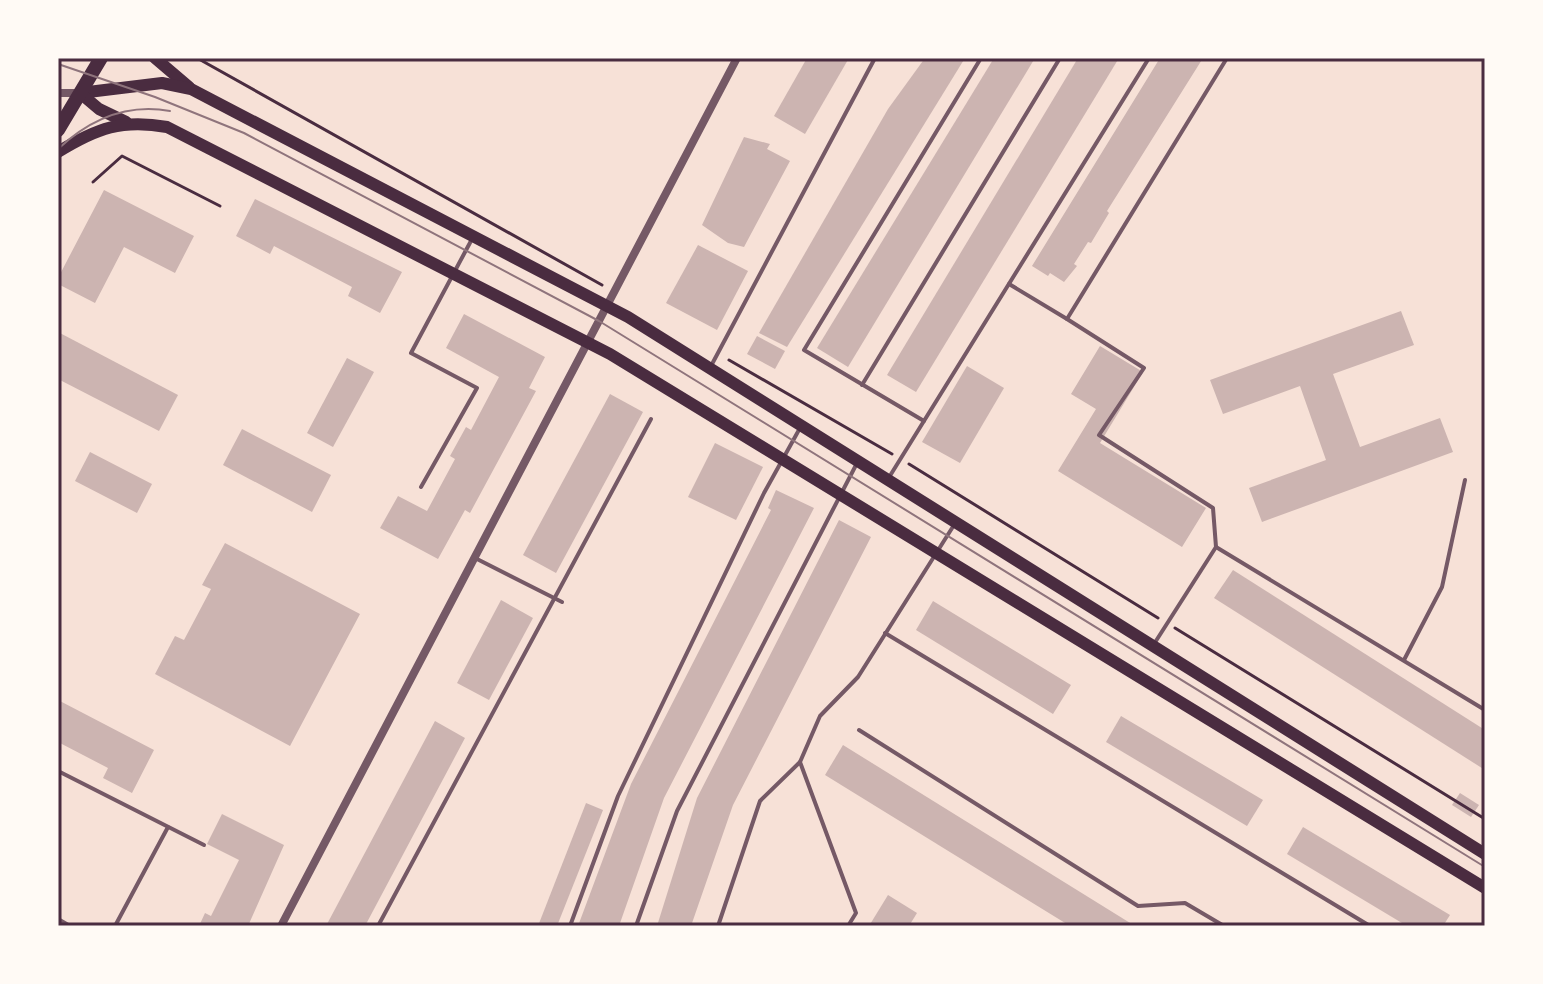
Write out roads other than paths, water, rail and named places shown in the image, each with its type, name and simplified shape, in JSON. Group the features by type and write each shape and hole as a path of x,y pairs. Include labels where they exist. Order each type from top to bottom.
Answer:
{"highway":[{"path":"58,130 101,58"}],"main road":[{"path":"155,58 191,89 608,306 1485,854"},
{"path":"80,93 162,83 191,89"},
{"path":"80,93 99,109 126,122 167,127 589,343 938,551 1485,888"},
{"path":"58,152 97,131 126,122"}],"street":[{"path":"281,926 477,559 737,58"},
{"path":"58,93 80,93"}],"lane":[{"path":"710,368 875,58"},
{"path":"924,421 804,350 981,58"},
{"path":"862,385 1060,58"},
{"path":"887,481 1149,58"},
{"path":"1067,319 1227,58"},
{"path":"421,487 477,388 411,353 474,236"},
{"path":"1009,284 1144,368 1099,435 1213,508 1216,547 1152,646"},
{"path":"378,926 651,419"},
{"path":"570,926 618,796 801,426"},
{"path":"636,926 677,811 857,463"},
{"path":"1404,660 1442,587 1465,480"},
{"path":"718,926 760,801 800,762 820,716 858,677 955,523"},
{"path":"1216,547 1485,710"},
{"path":"477,559 562,602"},
{"path":"885,633 1370,926"},
{"path":"859,730 1138,906 1185,903 1224,926"},
{"path":"800,762 856,913 848,926"},
{"path":"58,771 204,845"},
{"path":"115,926 168,827"},
{"path":"58,919 70,926"}],"tram line":[{"path":"58,64 155,97 244,133 599,321 1485,867"},
{"path":"58,149 83,129 110,116 138,109 170,111"}]}
